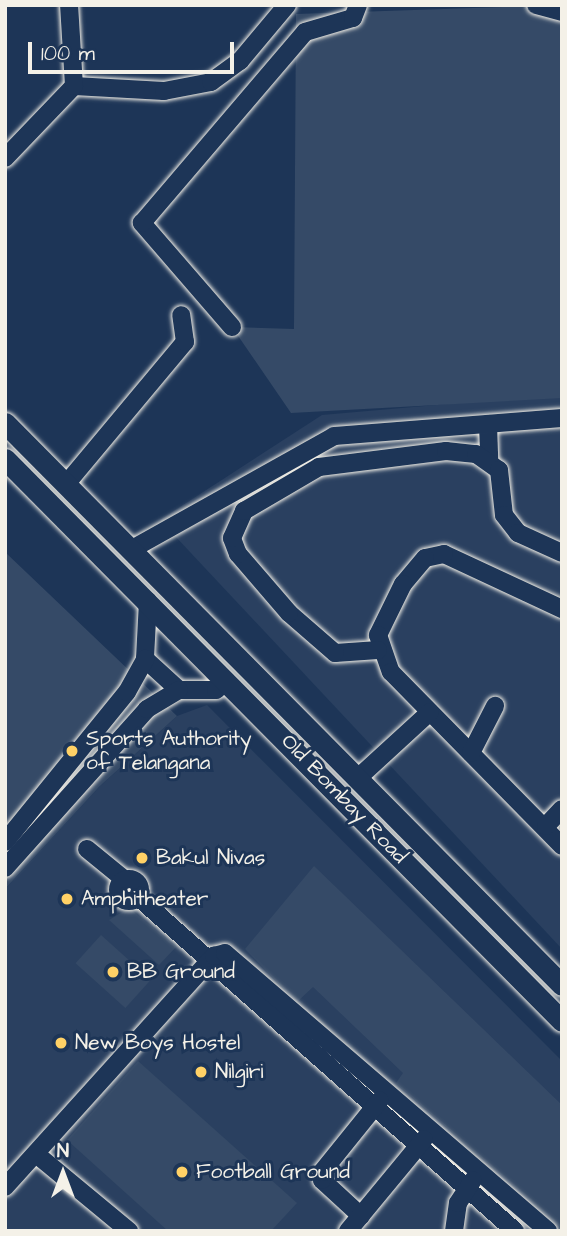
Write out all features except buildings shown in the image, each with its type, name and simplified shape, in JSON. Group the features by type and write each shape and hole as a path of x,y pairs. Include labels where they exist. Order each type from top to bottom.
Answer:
{"main road":[{"name":"Old Bombay Road","path":"5,423 134,548 562,985"},
{"name":"Old Bombay Road","path":"5,460 187,640 562,1021"},
{"path":"187,640 207,622"}],"street":[{"path":"69,5 74,86"},
{"path":"9,147 74,86 164,91 211,82 240,61 287,5"},
{"path":"232,327 142,223 305,32 353,18 358,5"},
{"path":"536,5 562,12"},
{"path":"67,483 185,342 181,314"},
{"path":"134,548 334,436 562,418"},
{"path":"488,424 489,461"},
{"path":"378,650 335,653 318,642 237,554 232,538 244,511 319,467 446,451 489,461 499,470 504,515 518,533 562,553"},
{"path":"562,609 444,554 425,558 403,584 378,635 378,650 430,712 547,826 562,846"},
{"path":"5,842 83,744 145,659 148,601"},
{"path":"145,659 179,690"},
{"path":"7,863 65,804 147,709 179,690 216,690 227,681"},
{"path":"471,753 495,706"},
{"path":"359,777 430,712"},
{"path":"83,744 103,762"},
{"path":"48,788 65,804"},
{"path":"547,826 562,809"},
{"path":"87,849 125,880 139,883 138,897 209,963 417,1148 515,1231"},
{"path":"5,1187 209,963 225,953 548,1231"},
{"path":"361,1216 322,1180 322,1172 388,1091"},
{"path":"348,1231 431,1130"},
{"path":"36,1154 129,1231"},
{"path":"454,1231 466,1189 480,1172"}],"shaded area":[{"path":"562,5 562,398 291,413 232,327 294,329 296,14"},
{"path":"562,394 562,949 160,520 322,415"},
{"name":"Sports Authority of Telangana","path":"5,552 177,716 99,787 5,889"},
{"path":"207,705 562,1061 562,1231 5,1231 5,889 99,787 177,716"},
{"path":"314,866 562,1105 562,1228 396,1083 403,1073 313,987 297,1002 245,949"},
{"path":"129,908 176,947 159,965 109,920"},
{"name":"BB Ground","path":"101,935 151,980 125,1008 76,963"},
{"name":"Football Ground","path":"138,1061 297,1203 271,1231 168,1231 67,1140"}],"place":[{"name":"Sports Authority of Telangana","path":"72,751"},
{"name":"Bakul Nivas","path":"142,858"},
{"name":"Amphitheater","path":"67,899"},
{"name":"BB Ground","path":"113,972"},
{"name":"New Boys Hostel","path":"61,1043"},
{"name":"Nilgiri","path":"201,1072"},
{"name":"Football Ground","path":"182,1172"}]}
